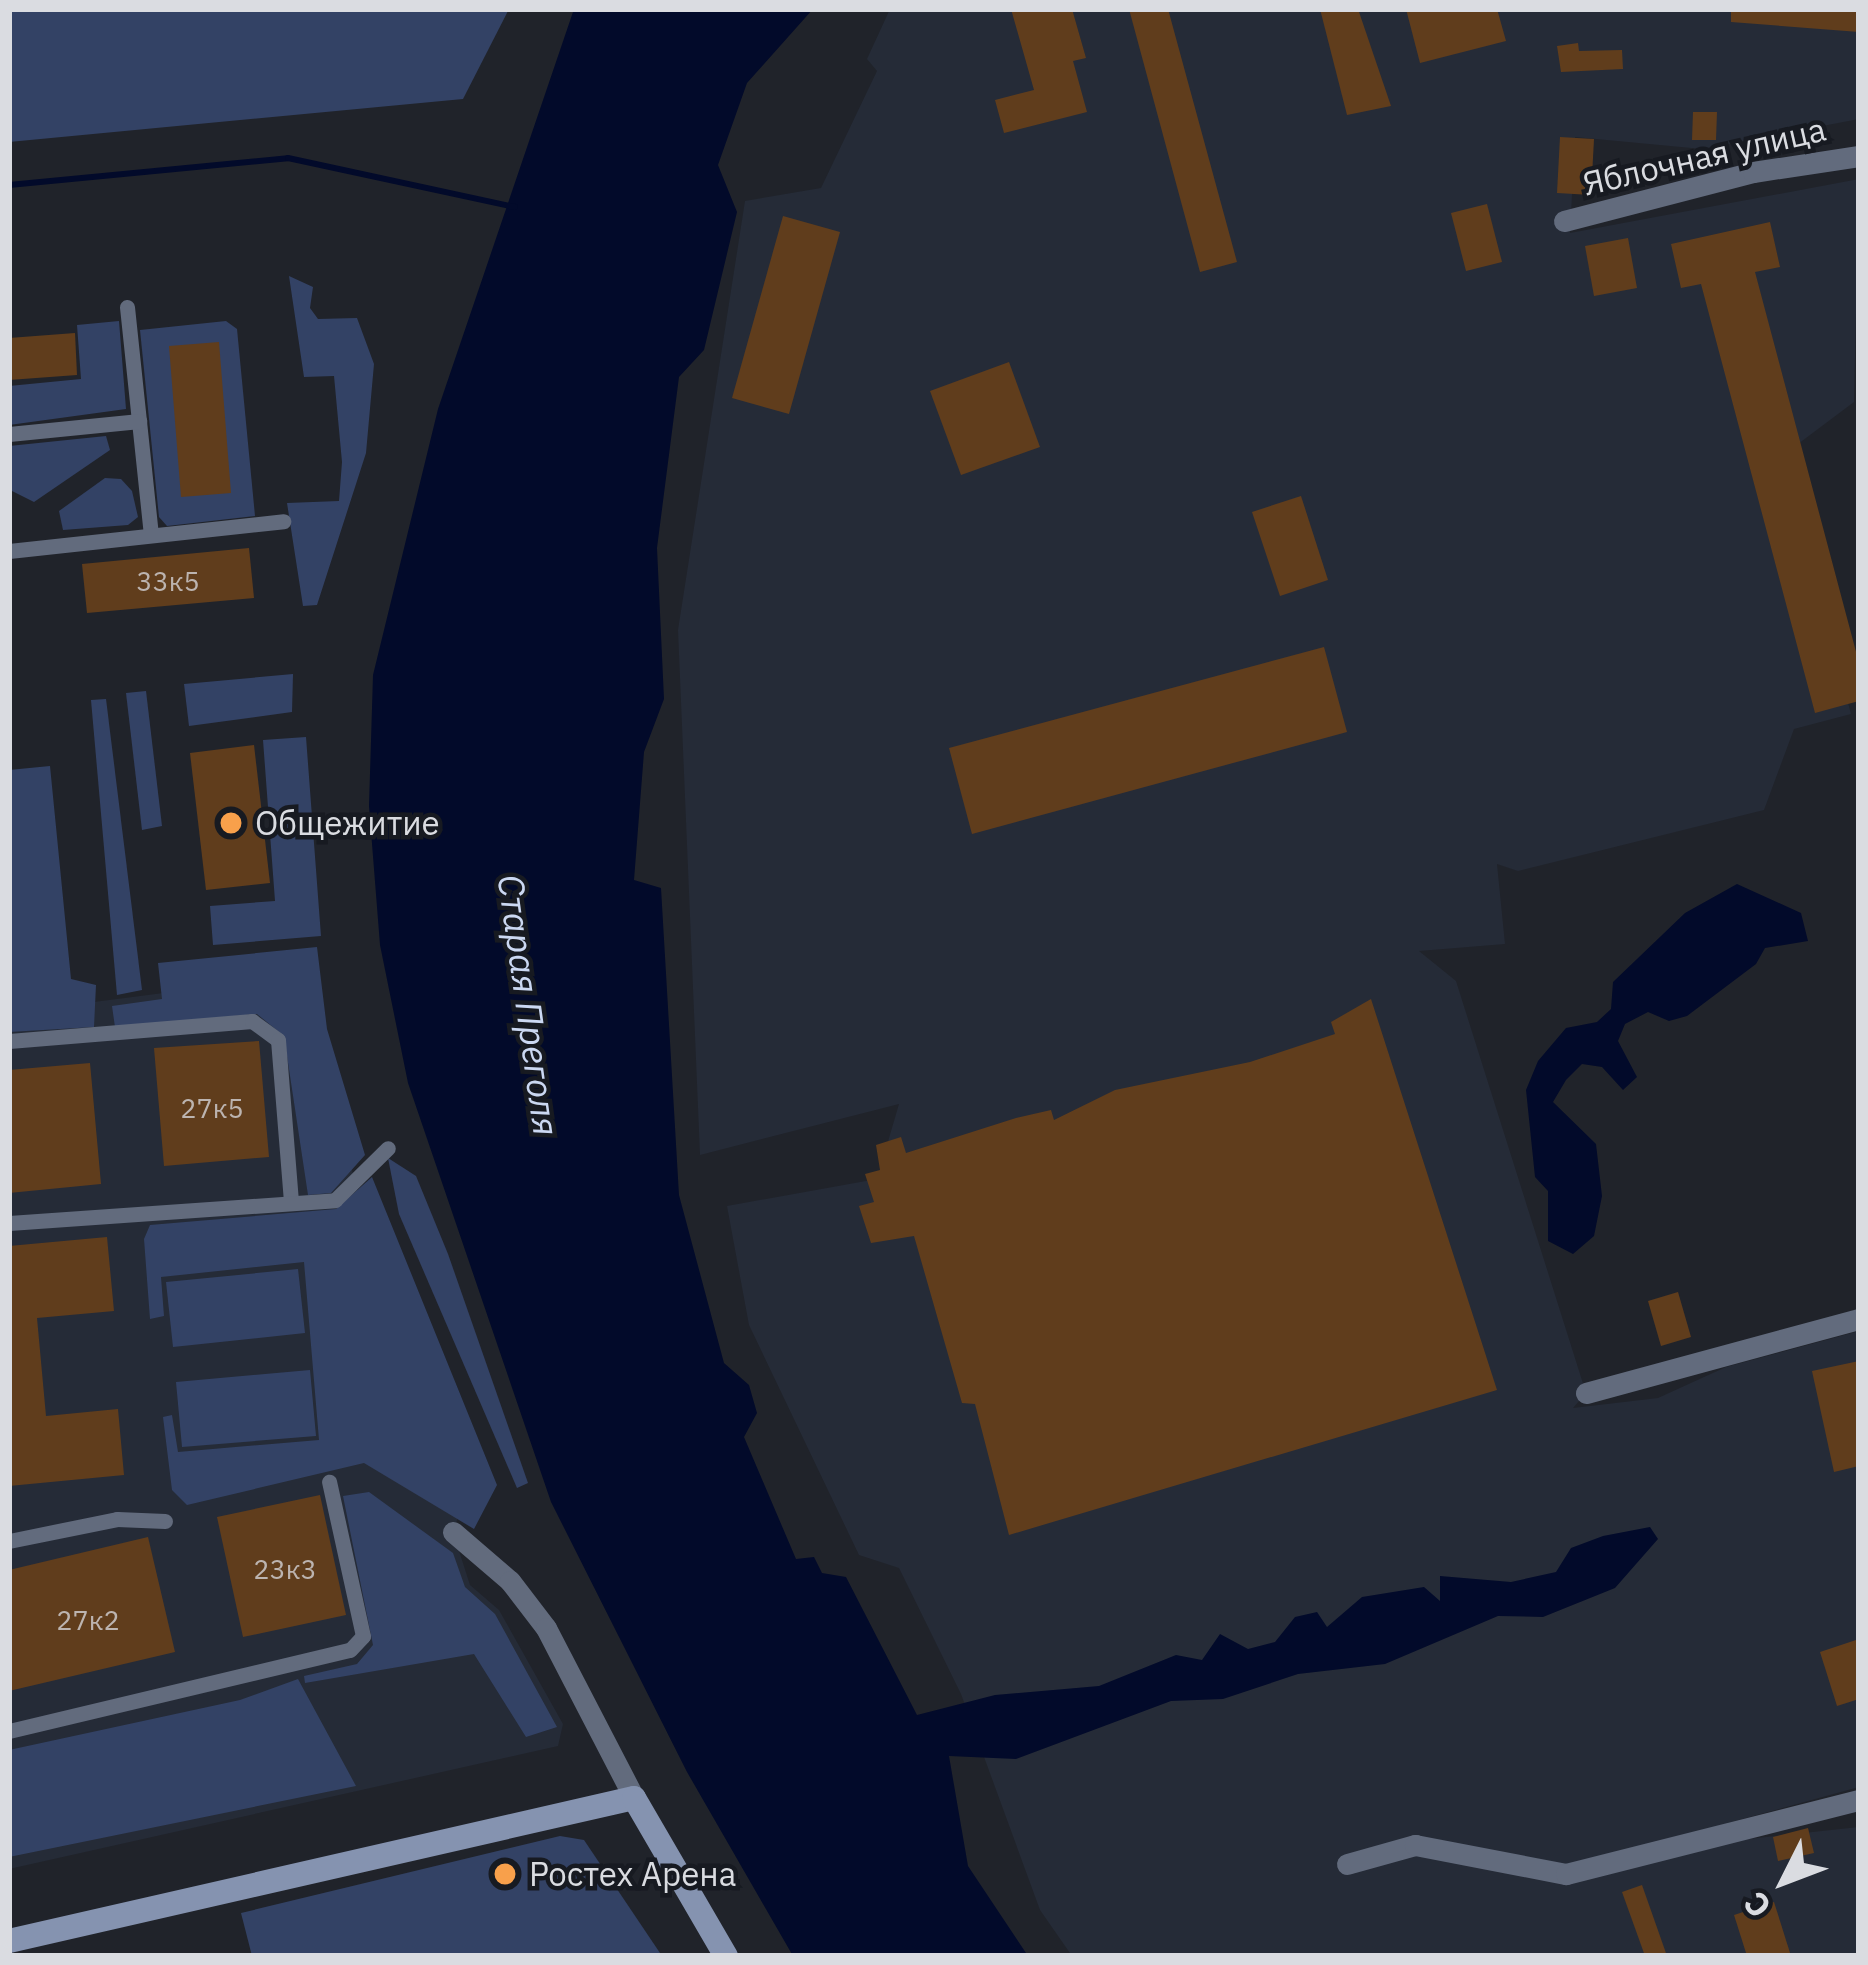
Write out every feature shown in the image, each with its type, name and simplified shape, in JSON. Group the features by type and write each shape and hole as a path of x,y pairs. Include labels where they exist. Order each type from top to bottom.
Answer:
{"main road":[{"path":"9,1941 634,1798 726,1956"}],"street":[{"name":"Яблочная улица","path":"1564,221 1754,172 1859,156"},
{"path":"127,307 151,535"},
{"path":"9,434 139,421"},
{"path":"9,551 283,521"},
{"path":"9,1041 252,1021 278,1040 291,1202"},
{"path":"9,1223 335,1199 388,1148"},
{"path":"1586,1393 1859,1319"},
{"path":"9,1730 350,1650 363,1636 329,1482"},
{"path":"9,1541 117,1520 165,1521"},
{"path":"453,1532 510,1581 546,1628 634,1798"},
{"path":"1347,1864 1415,1844 1566,1874 1859,1800"}],"shaded area":[{"path":"9,9 509,9 463,99 9,142"},
{"path":"890,9 1859,9 1859,119 1702,149 1575,137 1570,233 1859,179 1854,402 1782,456 1851,714 1794,729 1764,810 1518,871 1497,864 1505,944 1419,951 1456,981 1586,1393 1573,1408 1658,1398 1726,1367 1859,1331 1859,1787 1728,1823 1748,1839 1859,1827 1859,1956 1072,1956 1040,1910 961,1694 899,1568 859,1555 749,1325 727,1206 877,1179 899,1104 700,1155 678,630 745,201 821,188 877,71 867,59"},
{"path":"289,276 313,287 310,308 318,319 357,318 374,364 366,453 317,605 303,606 287,503 339,501 342,462 334,376 304,377"},
{"path":"119,321 126,409 9,425 9,386 81,379 77,325"},
{"path":"226,321 237,329 255,516 167,526 159,517 140,330"},
{"path":"106,436 110,450 34,502 10,490 9,446"},
{"path":"105,478 121,479 132,491 138,517 128,525 63,530 59,511"},
{"path":"293,674 292,712 189,726 184,684"},
{"path":"146,691 162,826 142,830 126,693"},
{"path":"106,699 142,990 117,995 91,700"},
{"path":"306,737 321,936 213,945 210,906 275,901 263,740"},
{"path":"50,766 71,979 96,985 94,1027 9,1032 9,770"},
{"path":"317,947 327,1029 365,1155 331,1193 308,1195 284,1036 257,1014 115,1027 112,1006 162,999 158,963"},
{"path":"310,974 324,1071 372,1241 462,1505 453,1532 470,1585 499,1610 563,1724 558,1746 9,1869 9,1013"},
{"path":"388,1158 416,1176 448,1254 528,1483 517,1488 399,1214"},
{"path":"372,1177 497,1485 474,1529 364,1463 187,1505 172,1490 163,1417 172,1415 178,1452 319,1440 304,1262 161,1277 164,1316 150,1319 144,1239 150,1225 336,1209"},
{"path":"298,1269 305,1333 173,1347 166,1282"},
{"path":"310,1370 316,1436 182,1447 176,1382"},
{"path":"369,1492 453,1553 465,1587 495,1614 557,1727 526,1737 474,1654 305,1683 304,1676 357,1664 373,1645 343,1496"},
{"path":"298,1679 356,1786 9,1857 9,1750 240,1700"},
{"name":"Ростех Арена","path":"560,1836 584,1840 662,1956 252,1956 241,1913"}],"water":[{"name":"Старая Преголя","path":"574,9 813,9 747,83 718,165 737,212 704,350 679,377 657,548 664,699 644,752 634,880 661,888 679,1195 724,1363 749,1385 757,1413 744,1437 796,1559 814,1557 822,1573 846,1577 917,1715 995,1695 1099,1686 1176,1655 1202,1660 1220,1634 1248,1649 1275,1642 1295,1617 1317,1612 1327,1627 1362,1597 1424,1587 1440,1601 1440,1576 1511,1582 1556,1572 1571,1548 1603,1536 1650,1527 1658,1539 1615,1588 1543,1617 1498,1616 1385,1664 1298,1674 1223,1699 1171,1701 1016,1759 949,1756 968,1866 1028,1956 793,1956 687,1772 551,1502 408,1083 380,945 369,806 373,675 438,409"},
{"path":"1737,884 1801,913 1808,941 1765,948 1756,964 1687,1016 1669,1021 1648,1012 1625,1024 1618,1041 1637,1077 1623,1090 1602,1067 1582,1064 1566,1080 1553,1102 1596,1144 1602,1196 1594,1236 1573,1254 1548,1241 1548,1191 1535,1177 1526,1090 1538,1061 1566,1028 1597,1022 1611,1009 1613,982 1685,913"}],"building":[{"path":"1011,9 1072,9 1086,58 1073,61 1087,112 1004,133 995,100 1034,90"},
{"path":"1129,9 1168,9 1237,262 1200,272"},
{"path":"1320,9 1358,9 1391,106 1347,115"},
{"path":"1406,9 1497,9 1506,41 1420,63"},
{"path":"1731,9 1859,9 1859,32 1731,22"},
{"path":"1578,43 1579,51 1622,50 1623,69 1561,72 1557,46"},
{"path":"1693,112 1717,112 1716,140 1692,140"},
{"path":"1560,137 1594,139 1591,195 1557,193"},
{"path":"1487,204 1502,262 1466,271 1451,213"},
{"path":"783,216 840,232 789,414 732,398"},
{"path":"1770,222 1780,267 1755,272 1859,663 1859,701 1815,713 1701,284 1681,288 1671,244"},
{"path":"1628,238 1637,288 1594,296 1585,246"},
{"path":"75,333 77,375 9,380 9,338"},
{"path":"219,342 231,493 181,497 169,346"},
{"path":"1009,362 1040,447 961,475 930,391"},
{"path":"1301,496 1328,580 1280,596 1252,512"},
{"path":"249,548 254,598 87,613 82,564"},
{"path":"1324,647 1347,732 972,834 949,748"},
{"name":"Общежитие","path":"254,745 270,883 206,890 190,753"},
{"path":"1371,999 1497,1390 1009,1535 975,1404 962,1403 914,1236 871,1243 859,1206 874,1202 865,1174 880,1170 876,1145 901,1137 906,1153 1051,1110 1054,1120 1115,1090 1250,1062 1335,1034 1331,1022"},
{"path":"259,1041 269,1157 164,1166 154,1048"},
{"path":"90,1063 101,1184 9,1193 9,1070"},
{"path":"107,1237 114,1311 37,1318 46,1416 118,1409 124,1475 9,1486 9,1246"},
{"path":"1678,1292 1691,1337 1661,1346 1648,1301"},
{"path":"1859,1361 1859,1466 1834,1472 1812,1371"},
{"path":"320,1495 346,1615 243,1637 217,1517"},
{"path":"148,1537 175,1652 9,1691 9,1570"},
{"path":"1859,1639 1859,1699 1837,1706 1820,1652"},
{"path":"1808,1828 1814,1853 1778,1861 1773,1837"},
{"path":"1642,1885 1667,1956 1645,1956 1622,1892"},
{"path":"1774,1902 1791,1956 1747,1956 1734,1915"}],"waterway":[{"path":"9,185 288,158 515,207"}],"place":[{"name":"Общежитие","path":"231,823"},
{"name":"Ростех Арена","path":"505,1874"}]}
